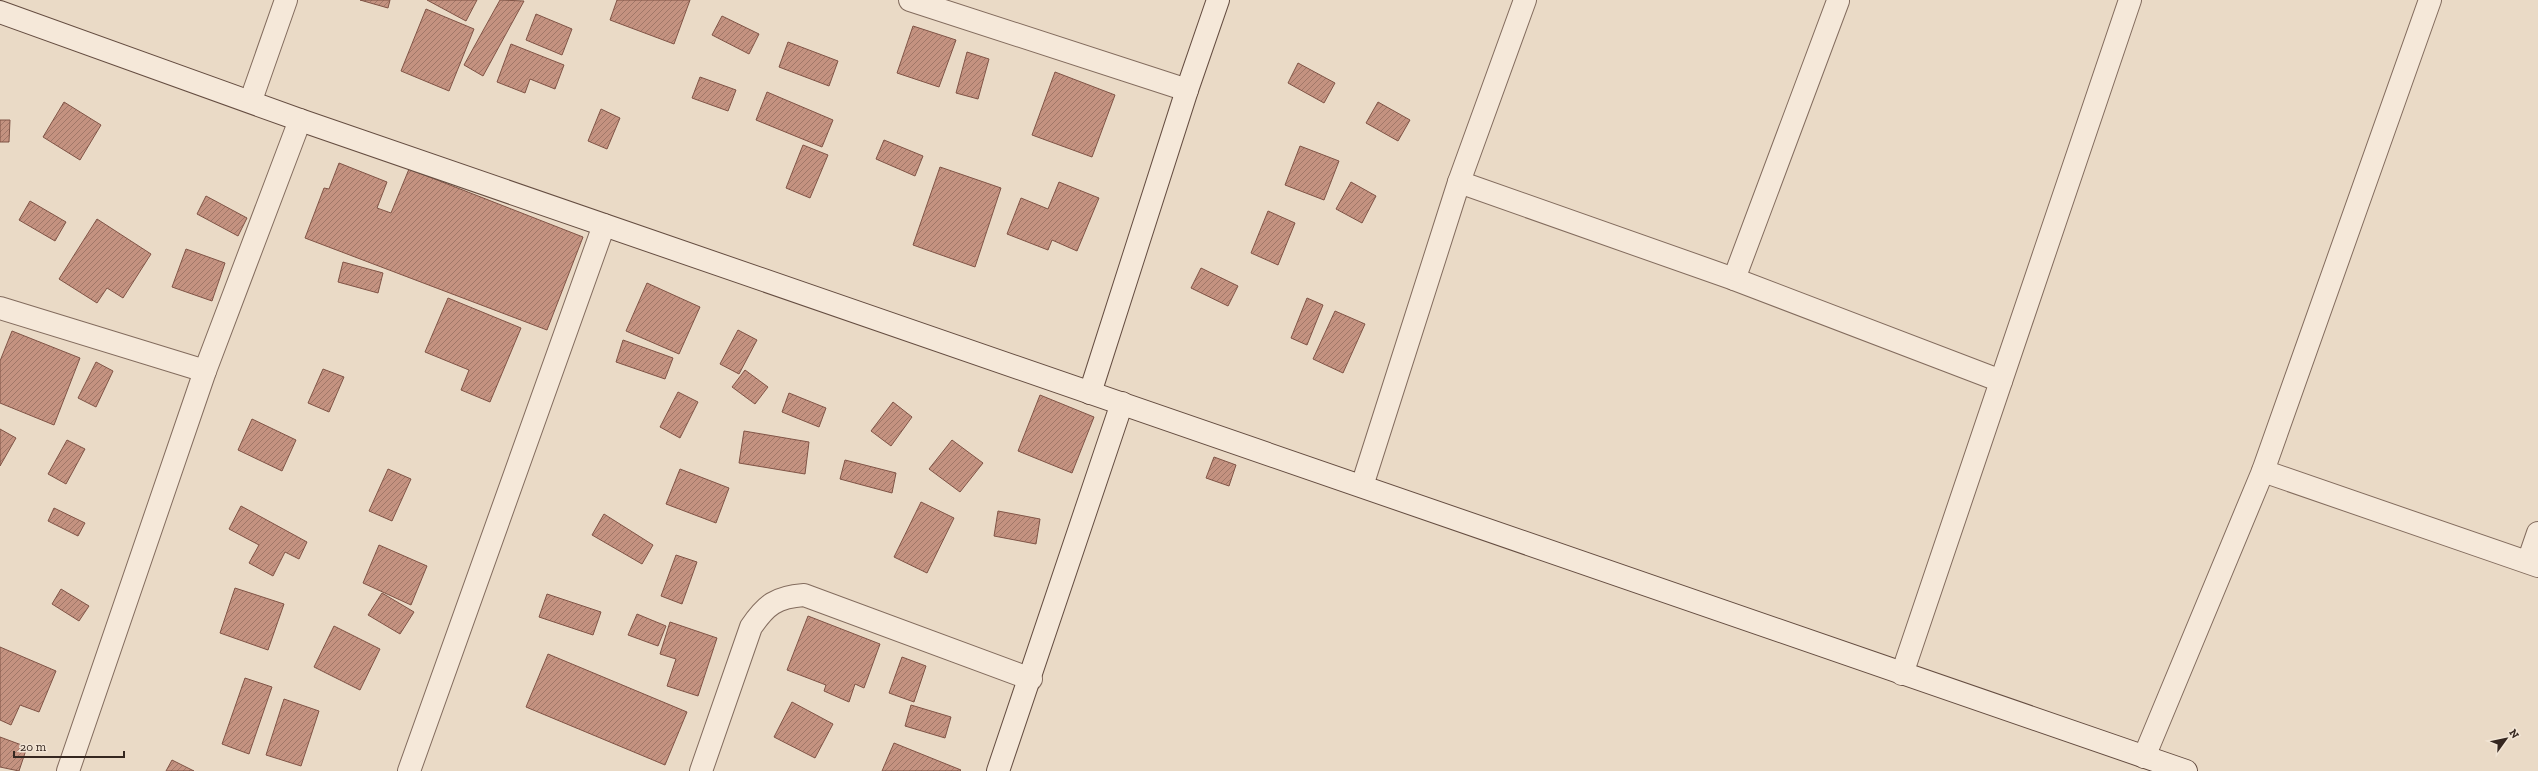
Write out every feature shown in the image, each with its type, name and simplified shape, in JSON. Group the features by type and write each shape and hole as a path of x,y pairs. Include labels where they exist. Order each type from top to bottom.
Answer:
{"street":[{"path":"251,100 286,0"},
{"path":"910,0 1187,90"},
{"path":"1090,392 1187,90 1218,0"},
{"path":"1362,486 1459,182 1525,0"},
{"path":"1902,674 2130,0"},
{"path":"2144,757 2262,471 2430,0"},
{"path":"1734,279 1838,1"},
{"path":"0,12 251,100 300,120 2186,771"},
{"path":"68,771 205,371 300,120"},
{"path":"1459,182 1734,279 2001,381"},
{"path":"409,771 604,225"},
{"path":"0,308 205,371"},
{"path":"998,771 1031,679 1122,403"},
{"path":"2262,471 2533,564 2538,533"},
{"path":"701,771 751,627 764,608 786,596 804,595 1031,679"}],"building":[{"path":"360,0 390,0 388,8"},
{"path":"427,0 477,0 466,21"},
{"path":"500,0 524,1 483,76 464,65"},
{"path":"617,0 690,0 674,44 610,20"},
{"path":"426,9 474,29 449,91 401,71"},
{"path":"536,14 572,29 562,55 526,40"},
{"path":"722,16 759,34 749,54 712,35"},
{"path":"913,26 956,40 939,87 897,73"},
{"path":"788,42 838,61 829,86 779,67"},
{"path":"511,44 564,65 555,89 530,79 525,93 497,82"},
{"path":"967,52 989,59 978,99 956,93"},
{"path":"1298,63 1335,83 1324,103 1288,83"},
{"path":"1055,72 1115,95 1092,157 1032,135"},
{"path":"700,77 736,90 728,111 692,98"},
{"path":"767,92 833,120 822,147 756,120"},
{"path":"64,102 101,125 80,160 43,137"},
{"path":"1378,102 1410,120 1398,141 1366,123"},
{"path":"601,109 620,118 607,149 588,141"},
{"path":"0,120 10,120 9,142 0,142"},
{"path":"884,140 923,156 915,176 876,159"},
{"path":"803,145 828,155 810,198 786,188"},
{"path":"1300,146 1339,161 1324,200 1285,185"},
{"path":"339,163 387,182 377,208 391,213 409,169 583,237 547,330 305,238 324,188 329,189"},
{"path":"940,167 1001,188 975,267 913,245"},
{"path":"1059,182 1099,198 1077,251 1052,240 1048,250 1007,234 1021,198 1048,209"},
{"path":"1351,182 1376,196 1362,223 1336,209"},
{"path":"206,196 247,218 238,236 197,214"},
{"path":"30,201 66,222 55,241 19,220"},
{"path":"1268,211 1295,223 1278,265 1251,253"},
{"path":"97,219 151,254 123,298 107,288 97,303 59,279"},
{"path":"186,249 225,263 212,301 172,287"},
{"path":"343,262 383,273 378,293 338,282"},
{"path":"1201,268 1238,286 1228,306 1191,288"},
{"path":"647,283 700,307 679,354 626,331"},
{"path":"448,298 521,328 490,402 461,390 469,370 425,352"},
{"path":"1307,298 1323,305 1307,345 1291,338"},
{"path":"1335,311 1365,324 1343,373 1313,359"},
{"path":"738,330 757,340 739,374 720,364"},
{"path":"12,331 80,358 54,425 0,403 0,361"},
{"path":"623,340 673,358 665,379 616,362"},
{"path":"96,362 113,371 96,407 78,398"},
{"path":"323,369 344,377 329,412 308,403"},
{"path":"745,370 768,387 755,404 732,387"},
{"path":"678,392 698,402 680,438 660,427"},
{"path":"789,393 826,408 819,427 782,412"},
{"path":"1040,395 1094,417 1072,473 1018,451"},
{"path":"893,402 912,417 891,446 871,431"},
{"path":"252,419 296,440 282,471 238,450"},
{"path":"0,429 16,438 0,466"},
{"path":"744,431 809,442 805,474 739,463"},
{"path":"67,440 85,449 66,484 48,474"},
{"path":"952,440 983,463 960,492 929,469"},
{"path":"1214,457 1236,465 1229,486 1206,478"},
{"path":"845,460 896,473 892,493 840,479"},
{"path":"388,469 411,479 392,521 369,511"},
{"path":"680,469 729,488 716,523 666,504"},
{"path":"921,502 954,518 927,573 894,557"},
{"path":"241,506 307,542 299,559 285,552 273,576 249,563 259,545 229,529"},
{"path":"54,508 85,523 78,536 48,521"},
{"path":"998,511 1040,519 1036,544 994,536"},
{"path":"604,514 653,545 642,564 592,535"},
{"path":"379,545 427,566 411,605 363,583"},
{"path":"676,555 697,562 682,604 661,596"},
{"path":"235,588 284,604 268,650 220,633"},
{"path":"61,589 89,606 79,621 52,604"},
{"path":"382,593 414,612 400,634 368,615"},
{"path":"547,594 601,612 593,635 539,617"},
{"path":"637,614 666,626 658,646 628,635"},
{"path":"808,616 880,644 864,688 855,684 849,702 824,691 826,685 787,670"},
{"path":"670,622 717,638 698,696 667,686 676,659 660,654"},
{"path":"334,626 380,649 360,690 314,667"},
{"path":"0,647 56,671 39,712 20,705 11,725 0,720"},
{"path":"548,654 687,712 665,765 526,707"},
{"path":"902,657 926,666 914,702 889,693"},
{"path":"245,678 272,687 249,754 222,744"},
{"path":"284,699 319,711 301,766 266,755"},
{"path":"792,702 833,724 815,758 774,737"},
{"path":"911,705 951,717 945,738 905,726"},
{"path":"0,737 27,747 19,771 0,767"},
{"path":"894,743 961,770 882,771"},
{"path":"172,760 194,771 166,771"}]}
